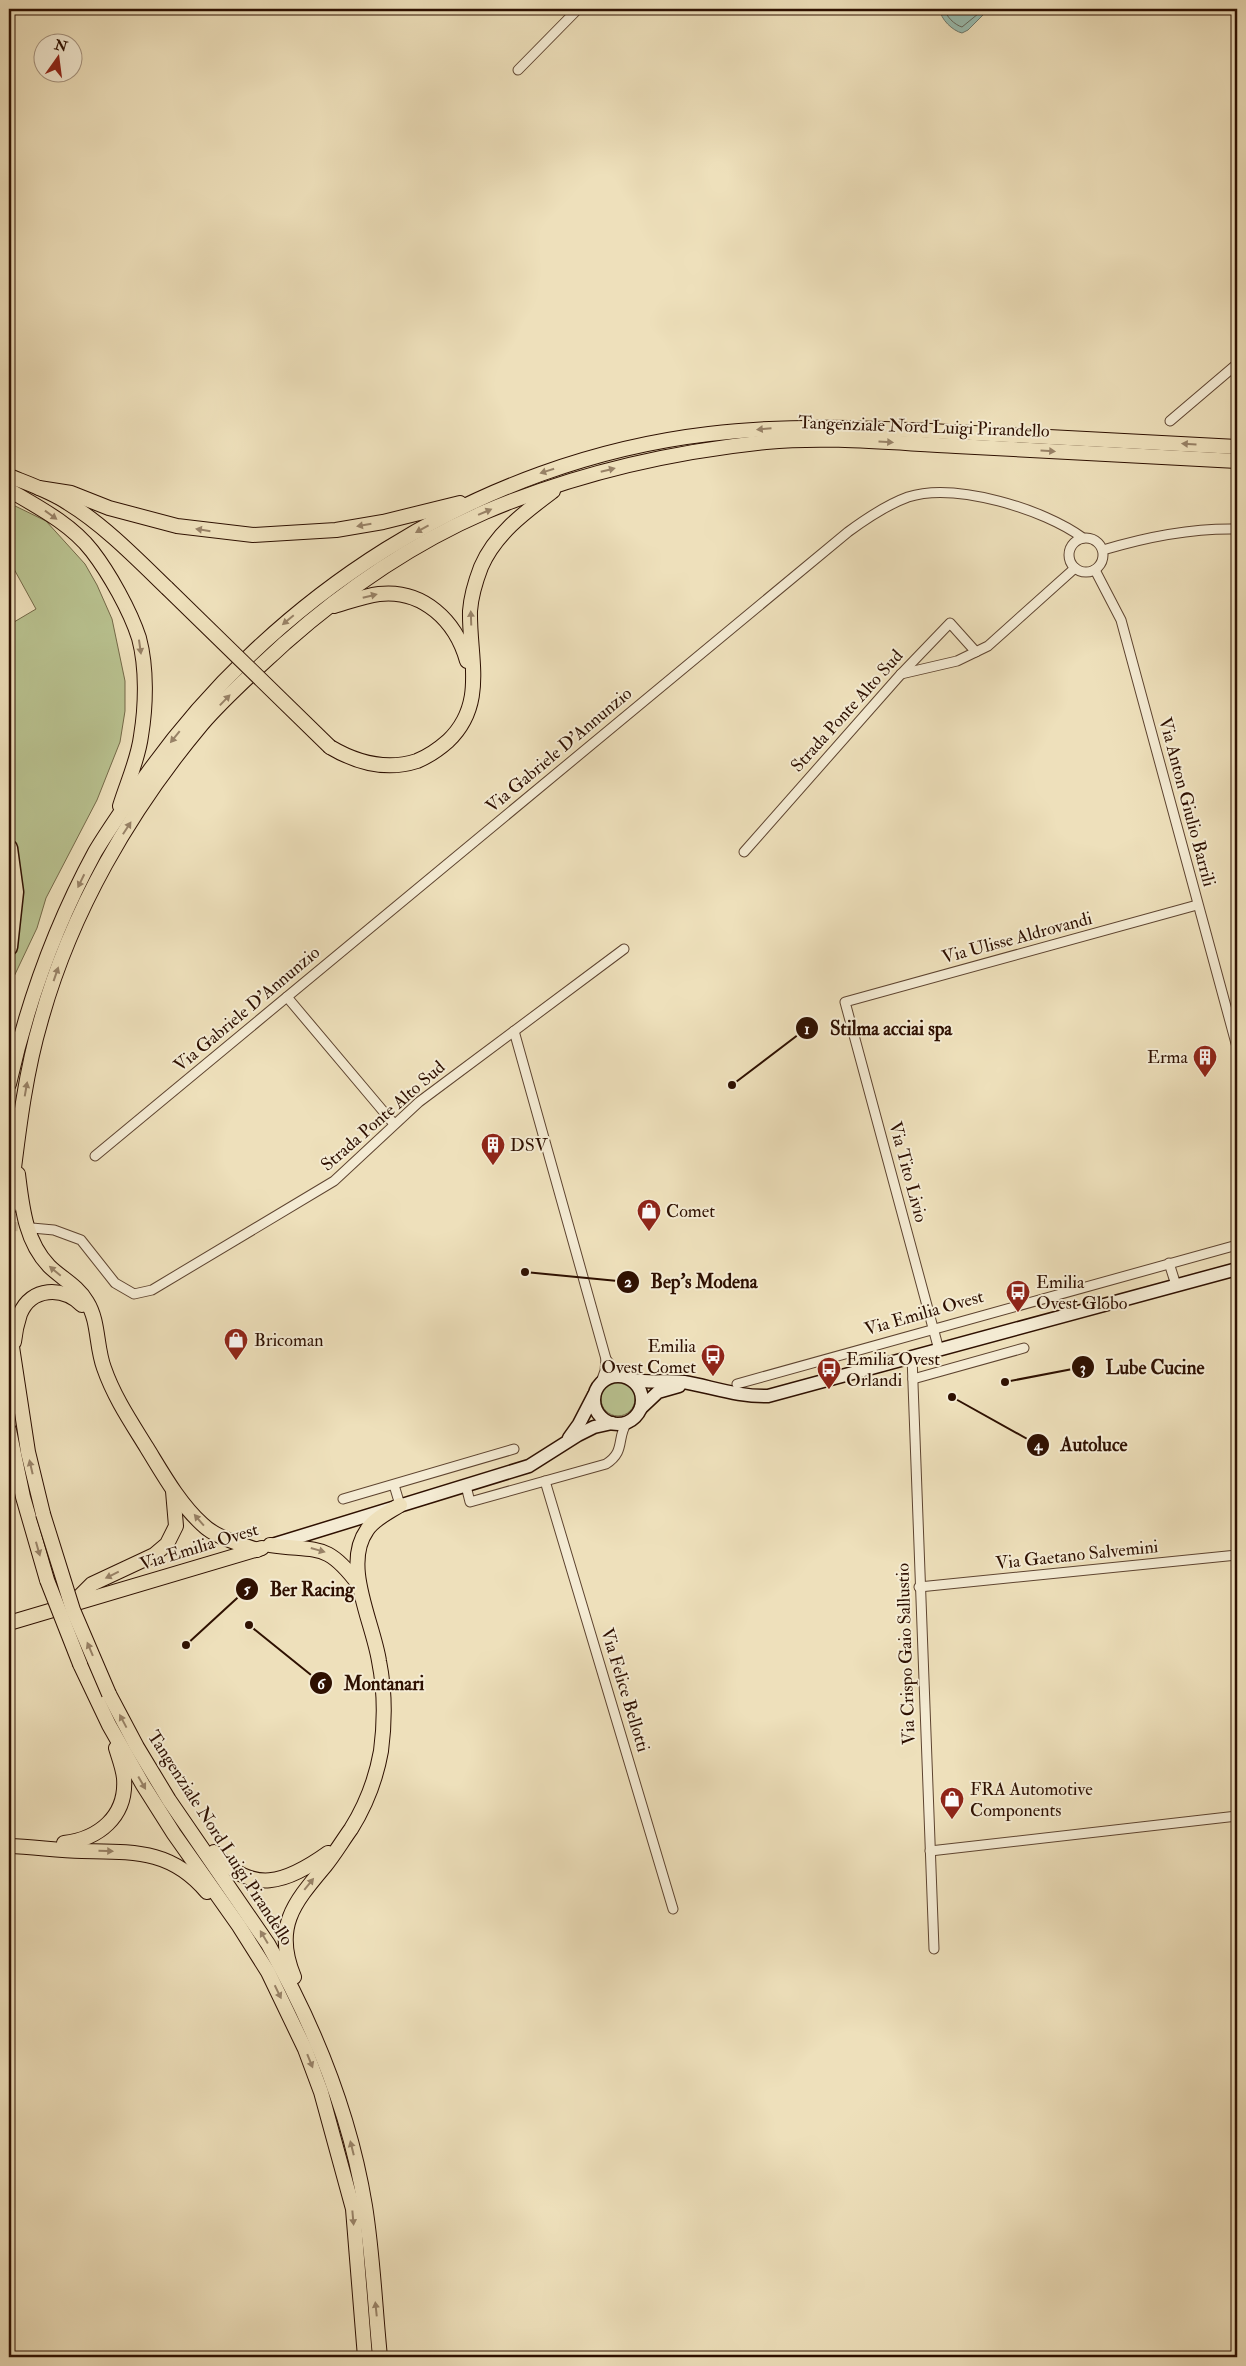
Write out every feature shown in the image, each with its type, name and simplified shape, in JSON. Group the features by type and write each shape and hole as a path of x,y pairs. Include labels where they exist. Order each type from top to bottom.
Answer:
{"highway":[{"path":"9,848 15,892 9,947"}],"main road":[{"name":"Tangenziale Nord Luigi Pirandello","path":"9,1084 20,1038 52,948 96,850 160,754 194,713 269,636 342,578 402,540 480,497 525,478 611,453 706,434 766,428 836,426 1237,447"},
{"name":"Tangenziale Nord Luigi Pirandello","path":"9,1208 16,1155 40,1020 65,951 108,858 171,762 205,721 244,680 324,610 379,570 445,531 524,496 606,470 676,456 767,442 836,440 1237,461"},
{"path":"9,476 40,488 69,503 117,541 330,747 350,759 372,765 403,765 423,758 440,748 466,718 474,684 470,610 474,588 481,567 491,548 504,533 524,513 562,484"},
{"path":"40,488 71,492 109,508 177,526 253,535 336,530 383,522 480,497"},
{"path":"9,490 44,510 64,525 91,550 118,593 139,638 146,691 141,739 114,824"},
{"path":"324,610 378,594 395,594 415,598 430,606 444,618 463,644 474,684"},
{"path":"16,1155 28,1232 40,1256 73,1285 87,1301 94,1322 101,1361 111,1390 173,1491 201,1524 213,1533 263,1547 312,1548 326,1552 338,1560 359,1585"},
{"path":"699,1386 677,1386 658,1392 641,1408 637,1416 627,1422 613,1423 597,1413 594,1404 594,1395 601,1382 610,1376 620,1375 648,1382 675,1381 699,1386 737,1394 768,1396 1237,1269"},
{"path":"12,1350 20,1313 32,1298 41,1294 51,1291 69,1295 82,1304 94,1322"},
{"name":"Tangenziale Nord Luigi Pirandello","path":"9,1327 28,1452 43,1514 102,1696 109,1726 158,1810 240,1926 268,1972 290,2017 321,2092 352,2209 365,2357"},
{"path":"634,1380 642,1393 641,1408"},
{"name":"Via Emilia Ovest","path":"566,1442 579,1424 594,1395"},
{"name":"Via Emilia Ovest","path":"9,1622 529,1466 566,1442 594,1427 613,1423"},
{"name":"Tangenziale Nord Luigi Pirandello","path":"9,1430 28,1516 61,1618 102,1696 137,1747 169,1800 254,1921 282,1968 319,2047"},
{"path":"9,1466 16,1494 28,1516"},
{"path":"72,1604 92,1584 154,1555 167,1544 176,1526 173,1491"},
{"path":"380,2357 365,2206 351,2146 332,2080 319,2047 316,2021 288,1959 286,1932 290,1913 298,1898 327,1864 351,1829 370,1792 378,1764 382,1742 384,1690 379,1660 359,1585 356,1560 359,1546 367,1529 400,1504"},
{"path":"40,1847 82,1841 103,1828 116,1814 123,1792 124,1779 109,1726"},
{"path":"169,1800 194,1824 224,1863 239,1873 255,1879 268,1881 293,1876 337,1847"},
{"path":"9,1846 139,1853 154,1856 176,1865 197,1880 244,1946 268,1972"}],"street":[{"path":"518,70 578,9"},
{"path":"1170,421 1237,364"},
{"name":"Via Gabriele D'Annunzio","path":"95,1156 848,532 875,512 909,497 940,493 995,499 1028,509 1083,538"},
{"path":"1103,550 1136,540 1175,534 1237,529"},
{"path":"1083,538 1093,539 1103,550 1102,561 1095,570 1085,572 1075,568 1069,553 1074,544 1083,538"},
{"path":"901,674 956,661 988,646 1075,568"},
{"name":"Via Anton Giulio Barrili","path":"1095,570 1121,620 1237,1047"},
{"name":"Strada Ponte Alto Sud","path":"744,852 901,674 950,623 976,652"},
{"name":"Via Ulisse Aldrovandi","path":"845,1002 1197,905"},
{"name":"Strada Ponte Alto Sud","path":"32,1228 54,1230 81,1240 115,1283 134,1294 152,1290 334,1181 419,1102 624,949"},
{"path":"287,997 394,1124"},
{"name":"Via Tito Livio","path":"845,1002 939,1350"},
{"path":"514,1032 606,1359 620,1375"},
{"name":"Via Emilia Ovest","path":"737,1384 934,1331 1237,1245"},
{"path":"1169,1263 1176,1285"},
{"path":"913,1379 1024,1348"},
{"name":"Via Crispo Gaio Sallustio","path":"912,1357 919,1587 934,1949"},
{"path":"601,1382 605,1371 606,1359"},
{"path":"466,1486 470,1502 606,1464 618,1454 621,1435 627,1422"},
{"path":"613,1423 619,1429 621,1435"},
{"path":"343,1499 514,1449"},
{"name":"Via Felice Bellotti","path":"545,1481 673,1908"},
{"path":"394,1484 400,1504"},
{"name":"Via Gaetano Salvemini","path":"919,1587 1237,1555"},
{"path":"930,1851 1237,1816"}],"green space":[{"path":"9,503 46,521 85,564 97,585 112,619 125,681 125,711 120,742 97,800 46,898 37,928 9,987 9,625 36,609 9,560"},
{"path":"618,1382 625,1383 630,1387 634,1392 634,1406 630,1411 625,1415 618,1416 611,1415 606,1411 602,1406 601,1399 602,1392 606,1387 611,1383"}],"water":[{"path":"940,9 989,9 968,30 962,33 948,24 942,17"}],"tunnel":[{"path":"9,1226 32,1228"}],"place":[{"name":"Erma","path":"1205,1078"},
{"name":"Stilma acciai spa","path":"732,1085"},
{"name":"DSV","path":"493,1166"},
{"name":"Comet","path":"649,1232"},
{"name":"Bep's Modena","path":"525,1272"},
{"name":"Emilia Ovest Globo","path":"1018,1313"},
{"name":"Bricoman","path":"236,1361"},
{"name":"Emilia Ovest Comet","path":"713,1377"},
{"name":"Lube Cucine","path":"1005,1382"},
{"name":"Emilia Ovest Orlandi","path":"829,1390"},
{"name":"Autoluce","path":"952,1397"},
{"name":"Montanari","path":"249,1625"},
{"name":"Ber Racing","path":"186,1645"},
{"name":"FRA Automotive Components","path":"952,1820"}]}
